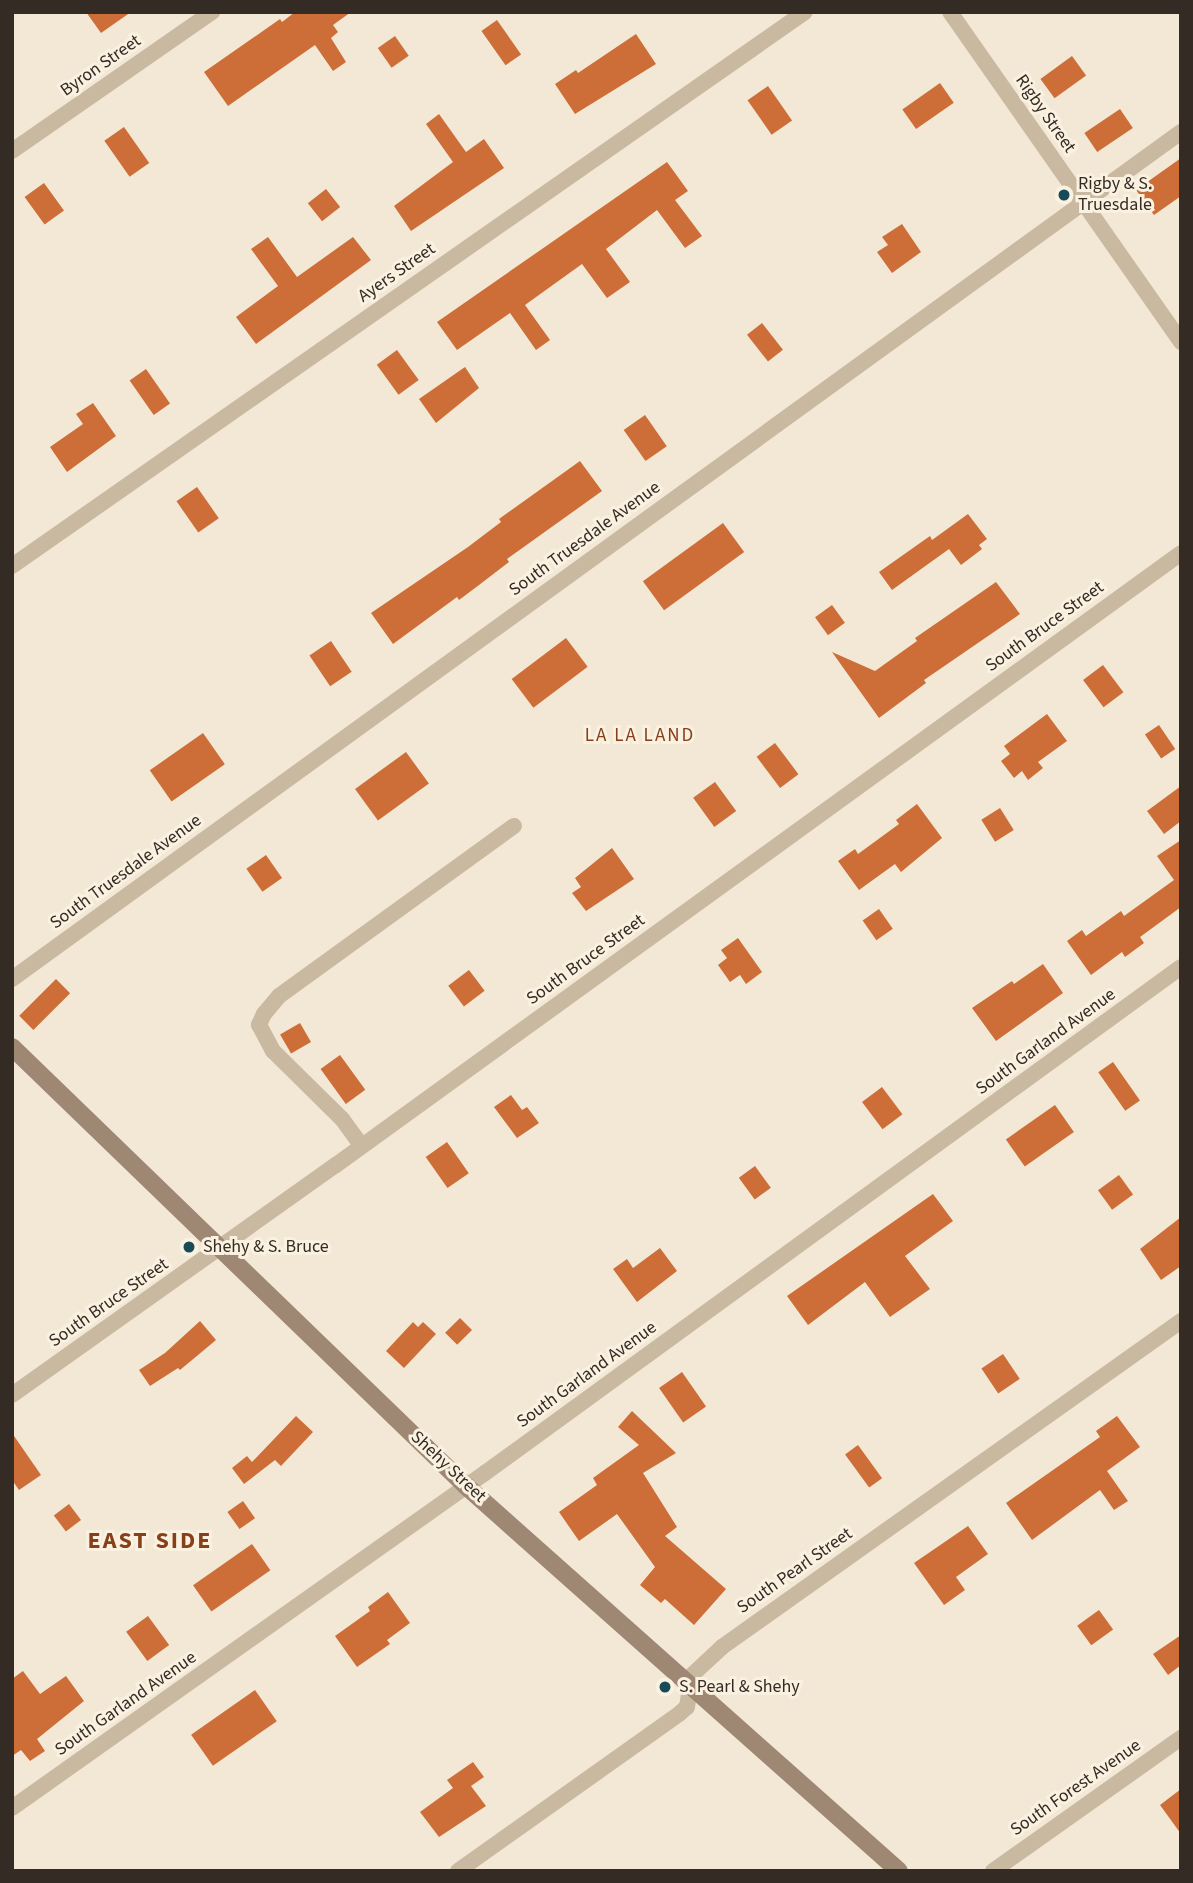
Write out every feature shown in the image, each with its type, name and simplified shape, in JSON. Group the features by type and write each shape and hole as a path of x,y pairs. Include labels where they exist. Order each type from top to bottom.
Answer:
{"street":[{"name":"Byron Street","path":"12,151 212,12"},
{"name":"Ayers Street","path":"12,566 805,12"},
{"name":"Rigby Street","path":"950,12 1181,342"},
{"name":"South Truesdale Avenue","path":"12,979 1181,132"},
{"name":"South Bruce Street","path":"12,1395 220,1248 1181,553"},
{"path":"361,1145 342,1119 272,1051 259,1025 264,1014 279,996 514,826"},
{"name":"South Garland Avenue","path":"12,1808 466,1486 1181,967"},
{"name":"Shehy Street","path":"12,1047 466,1486 899,1871"},
{"name":"South Pearl Street","path":"458,1871 680,1713 687,1707 690,1686 697,1667 722,1647 1181,1321"},
{"name":"South Forest Avenue","path":"993,1871 1181,1738"}],"building":[{"path":"86,12 131,12 101,33"},
{"path":"295,12 351,12 333,25 338,32 331,38 346,62 333,71 315,45 228,106 204,72 280,19 282,22"},
{"path":"497,20 521,54 506,65 481,31"},
{"path":"636,34 656,64 575,114 555,84 576,70 578,73"},
{"path":"395,36 409,56 392,68 378,48"},
{"path":"1072,56 1086,75 1055,98 1040,79"},
{"path":"940,83 954,103 916,129 902,109"},
{"path":"768,86 792,120 772,135 748,100"},
{"path":"1120,109 1133,128 1097,152 1084,133"},
{"path":"439,114 466,152 484,139 504,168 411,231 394,206 453,162 426,124"},
{"path":"124,127 149,163 130,177 104,141"},
{"path":"1181,158 1181,196 1154,215 1136,190"},
{"path":"667,162 688,191 675,200 702,236 685,248 657,210 606,249 630,282 607,298 582,264 525,305 550,340 536,350 510,313 457,350 437,322"},
{"path":"44,183 64,211 45,225 25,197"},
{"path":"326,189 340,207 322,221 308,203"},
{"path":"902,224 921,252 892,273 877,252 888,245 882,237"},
{"path":"268,237 297,277 353,237 371,260 256,344 236,317 278,286 251,249"},
{"path":"762,323 783,350 768,361 747,335"},
{"path":"397,350 419,380 399,395 377,365"},
{"path":"465,367 479,388 436,423 419,399"},
{"path":"146,369 170,403 154,415 130,380"},
{"path":"93,403 116,436 67,472 50,447 83,424 76,414"},
{"path":"645,415 667,446 645,461 624,430"},
{"path":"580,461 602,491 507,559 509,562 459,600 457,597 393,644 371,613 468,547 501,522 499,519"},
{"path":"197,487 219,518 198,532 177,501"},
{"path":"968,514 987,539 979,545 982,549 961,565 949,549 892,590 879,572 930,536 932,540"},
{"path":"723,523 744,552 664,610 643,581"},
{"path":"996,582 1020,614 924,680 926,683 879,718 832,652 875,671 917,641 915,638"},
{"path":"832,605 845,623 828,635 815,617"},
{"path":"566,638 588,667 533,708 512,679"},
{"path":"331,641 352,672 330,686 309,656"},
{"path":"1103,665 1123,692 1103,707 1083,680"},
{"path":"1047,714 1067,741 1038,762 1043,768 1028,780 1022,771 1014,778 1001,761 1010,754 1004,746"},
{"path":"1159,725 1175,749 1161,759 1145,735"},
{"path":"203,733 225,764 172,801 150,770"},
{"path":"775,743 798,774 780,788 757,757"},
{"path":"406,752 429,784 378,821 355,789"},
{"path":"715,782 736,811 714,827 693,798"},
{"path":"1181,786 1181,821 1164,834 1147,811"},
{"path":"917,804 942,838 901,872 895,864 859,890 838,861 855,849 858,854 899,824 896,820"},
{"path":"1000,808 1014,830 995,842 981,820"},
{"path":"1181,840 1181,907 1140,937 1144,943 1125,957 1122,952 1091,975 1067,941 1082,930 1086,936 1121,911 1124,916 1174,880 1157,856"},
{"path":"612,848 634,879 586,911 572,893 581,887 575,878"},
{"path":"266,855 282,878 262,892 246,869"},
{"path":"879,909 893,929 876,940 863,920"},
{"path":"738,938 762,972 746,984 740,975 730,982 718,965 727,958 721,950"},
{"path":"1043,964 1063,993 996,1041 972,1008"},
{"path":"469,970 485,991 464,1006 448,986"},
{"path":"56,979 70,993 33,1030 19,1016"},
{"path":"300,1023 311,1042 291,1054 280,1034"},
{"path":"340,1055 365,1090 346,1104 321,1069"},
{"path":"1113,1062 1140,1101 1125,1111 1098,1072"},
{"path":"882,1087 902,1114 882,1129 862,1102"},
{"path":"511,1095 522,1110 527,1107 539,1123 517,1138 494,1107"},
{"path":"1055,1105 1074,1132 1025,1166 1006,1139"},
{"path":"447,1142 469,1173 447,1188 426,1157"},
{"path":"755,1166 771,1188 755,1200 739,1178"},
{"path":"1119,1175 1133,1194 1112,1210 1098,1190"},
{"path":"933,1194 953,1221 905,1256 930,1289 890,1317 865,1282 808,1325 787,1296"},
{"path":"1181,1217 1181,1266 1161,1280 1140,1249"},
{"path":"660,1248 677,1271 637,1302 613,1269 627,1259 633,1268"},
{"path":"460,1318 472,1330 457,1345 445,1333"},
{"path":"200,1321 216,1340 180,1370 178,1368 150,1386 139,1370 165,1353"},
{"path":"413,1322 418,1327 423,1322 436,1334 404,1368 386,1351"},
{"path":"1003,1354 1020,1379 998,1393 981,1369"},
{"path":"682,1372 706,1406 683,1422 659,1388"},
{"path":"632,1411 676,1453 643,1473 677,1527 665,1536 726,1589 694,1625 665,1599 661,1603 640,1585 655,1567 617,1514 579,1541 559,1512 597,1485 593,1478 639,1445 618,1427"},
{"path":"296,1416 313,1432 281,1466 275,1460 244,1484 232,1468 247,1456 252,1462"},
{"path":"1117,1416 1140,1447 1107,1471 1128,1501 1114,1510 1100,1490 1032,1540 1006,1503 1100,1437 1096,1431"},
{"path":"12,1433 41,1475 19,1490 12,1480"},
{"path":"858,1445 882,1478 869,1488 845,1454"},
{"path":"243,1501 255,1518 239,1529 227,1512"},
{"path":"69,1504 81,1520 66,1531 54,1515"},
{"path":"968,1526 988,1554 956,1577 965,1590 944,1605 914,1563"},
{"path":"252,1544 270,1570 211,1612 193,1585"},
{"path":"388,1592 410,1623 387,1640 390,1644 357,1667 335,1636 370,1611 368,1607"},
{"path":"1099,1610 1113,1629 1091,1645 1077,1626"},
{"path":"148,1616 169,1645 147,1661 126,1632"},
{"path":"1181,1635 1181,1665 1168,1675 1153,1654"},
{"path":"23,1671 40,1694 66,1676 84,1701 37,1739 45,1751 30,1761 21,1750 12,1756 12,1679"},
{"path":"255,1690 277,1721 213,1766 191,1735"},
{"path":"473,1762 484,1777 471,1786 486,1806 439,1837 420,1812 453,1788 447,1780"},
{"path":"1181,1789 1181,1834 1160,1805"}],"place":[{"name":"Rigby & S. Truesdale","path":"1064,195"},
{"name":"Shehy & S. Bruce","path":"189,1247"},
{"name":"S. Pearl & Shehy","path":"665,1687"}],"district":[{"name":"LA LA LAND","path":"640,736"},
{"name":"EAST SIDE","path":"150,1541"}]}
